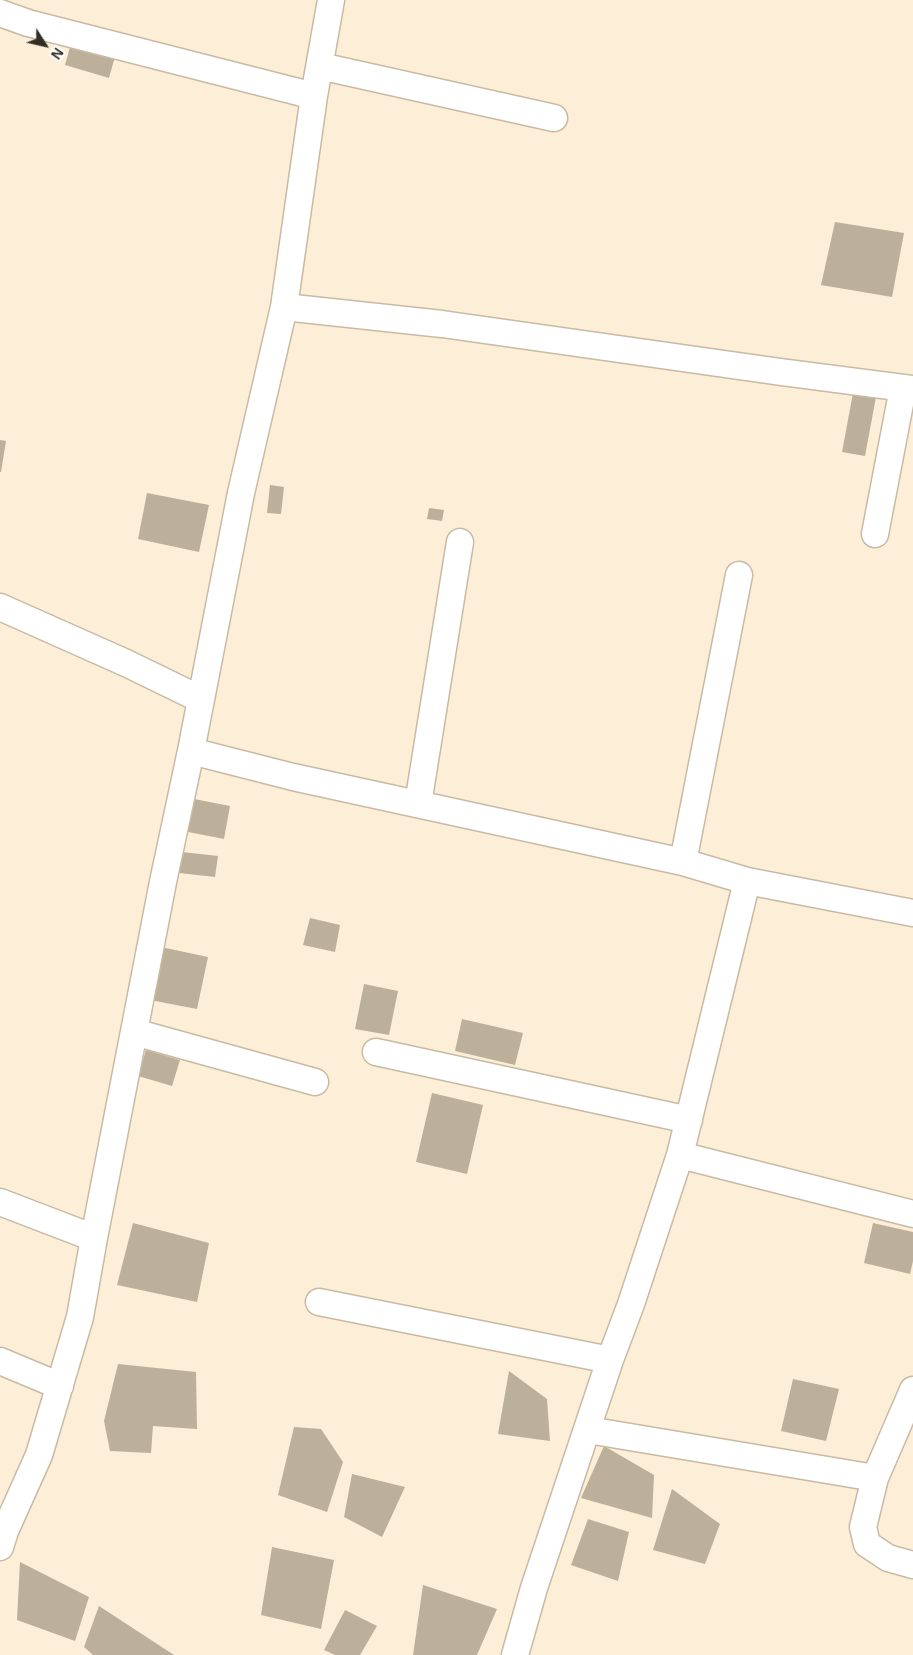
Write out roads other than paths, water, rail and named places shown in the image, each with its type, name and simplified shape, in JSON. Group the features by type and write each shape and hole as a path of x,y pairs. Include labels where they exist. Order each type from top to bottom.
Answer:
{"street":[{"path":"2,1536 40,1455 80,1317 163,882 191,751 241,493 284,307 314,96 331,0"},
{"path":"0,13 28,23 314,96"},
{"path":"320,66 554,118"},
{"path":"284,307 442,324 772,371 908,388 875,534"},
{"path":"418,804 460,542"},
{"path":"683,862 739,575"},
{"path":"0,607 126,663 200,699"},
{"path":"191,751 293,777 683,862 747,881 913,913"},
{"path":"515,1655 534,1588 680,1155 747,881"},
{"path":"134,1032 315,1082"},
{"path":"376,1052 689,1120"},
{"path":"680,1155 913,1214"},
{"path":"0,1202 94,1238"},
{"path":"319,1302 610,1360"},
{"path":"0,1361 60,1386"},
{"path":"913,1390 875,1478 863,1527 867,1544 888,1558 913,1565"},
{"path":"588,1430 875,1478"}]}
